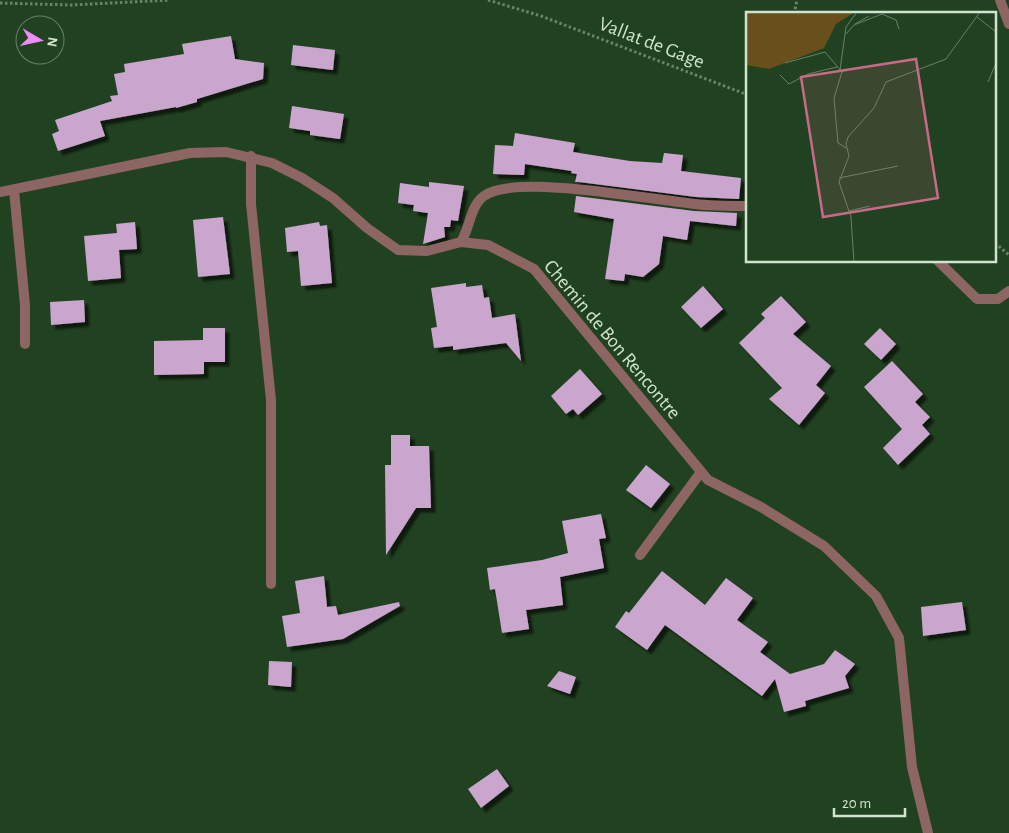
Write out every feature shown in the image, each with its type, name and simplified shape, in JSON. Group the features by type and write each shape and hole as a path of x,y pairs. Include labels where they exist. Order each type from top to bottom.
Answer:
{"street":[{"path":"1000,0 1009,24"},
{"name":"Chemin de Bon Rencontre","path":"0,192 190,153 226,152 252,156 280,167 333,198 367,228 398,250 427,251 461,242 488,245 534,269 708,480 761,507 824,546 876,596 899,638 912,767 928,833"},
{"path":"252,156 251,204 271,400 271,584"},
{"path":"461,242 468,231 474,207 485,195 504,187 545,187 696,204 746,206"},
{"path":"14,190 25,305 25,344"},
{"path":"939,262 977,299 998,299 1009,291"},
{"path":"640,555 701,472"}],"path":[{"path":"0,3 71,5 170,0"},
{"name":"Vallat de Gage","path":"488,0 541,16 746,94"},
{"path":"996,244 1009,255"}],"building":[{"path":"231,36 235,59 264,63 263,79 197,99 197,102 176,108 100,121 105,136 58,151 52,134 59,131 55,120 112,101 110,96 118,95 114,74 125,72 124,64 184,54 182,44"},
{"path":"293,45 335,50 333,70 291,65"},
{"path":"292,106 344,114 340,139 310,135 310,131 289,128"},
{"path":"515,133 575,143 573,152 630,161 662,163 664,153 683,155 681,171 741,178 739,199 696,197 575,182 577,174 571,173 572,171 525,164 524,175 493,174 495,145 513,146"},
{"path":"429,182 464,186 458,221 451,220 450,227 444,227 445,237 423,244 428,213 413,211 414,205 398,203 400,183 429,187"},
{"path":"576,196 694,211 737,213 736,226 690,221 687,240 663,236 659,264 643,277 625,274 624,281 605,279 614,219 574,212"},
{"path":"223,217 230,274 198,277 193,220"},
{"path":"135,222 137,249 119,250 121,278 88,281 84,236 117,233 116,224"},
{"path":"319,222 320,226 327,225 332,283 301,286 298,251 287,252 285,228"},
{"path":"466,283 466,287 482,285 484,298 489,297 492,318 515,314 521,361 506,343 453,350 453,346 434,348 431,328 437,327 431,288"},
{"path":"703,286 723,309 701,328 681,307"},
{"path":"781,296 806,322 793,334 831,366 816,385 825,393 799,425 769,399 782,388 739,343 765,318 761,314"},
{"path":"84,300 85,322 51,325 50,302"},
{"path":"203,328 225,328 225,362 204,362 204,374 154,375 154,341 203,340"},
{"path":"880,328 896,344 881,360 864,344"},
{"path":"892,361 923,394 915,402 930,417 922,425 930,434 898,465 883,448 902,429 864,387"},
{"path":"580,369 602,394 578,415 573,409 566,414 551,396"},
{"path":"391,435 410,435 410,446 429,446 431,508 416,508 386,555 385,465 391,465"},
{"path":"646,465 670,484 651,508 626,490"},
{"path":"601,514 606,538 599,539 604,568 560,577 563,605 526,610 529,629 502,633 495,589 490,590 487,568 542,560 568,553 562,521"},
{"path":"662,571 705,605 726,578 753,598 737,620 768,642 760,652 790,674 824,664 835,650 855,664 845,676 849,688 805,701 806,706 784,712 775,679 762,696 665,625 647,650 615,627 626,611 629,613"},
{"path":"324,576 327,607 336,606 338,615 399,602 400,606 343,639 287,647 282,616 300,613 295,581"},
{"path":"962,602 966,630 923,636 921,607"},
{"path":"269,661 292,662 291,687 268,685"},
{"path":"559,671 576,677 570,694 547,686"},
{"path":"497,769 509,786 481,808 468,789"}]}
